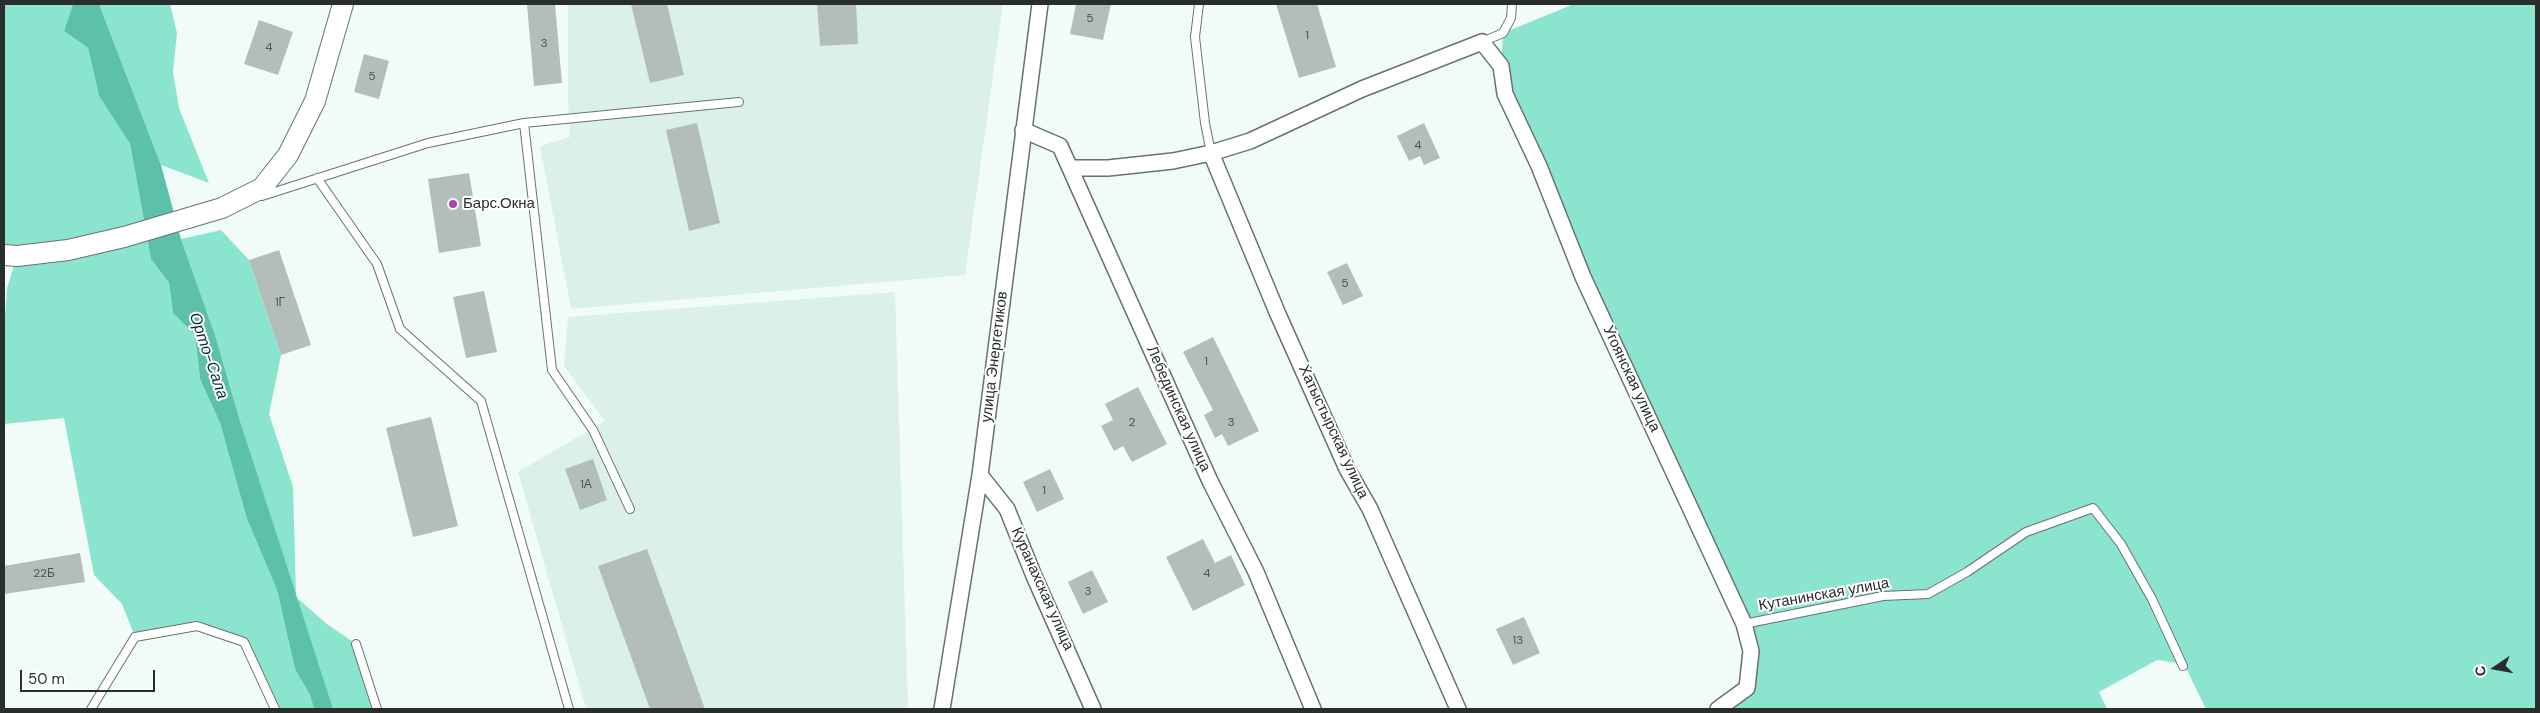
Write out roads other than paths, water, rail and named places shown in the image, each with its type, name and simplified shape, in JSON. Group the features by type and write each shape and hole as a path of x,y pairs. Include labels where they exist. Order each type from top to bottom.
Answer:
{"street":[{"path":"4,255 17,256 68,250 124,237 222,208 262,188 288,155 315,101 343,4"},
{"name":"улица Энергетиков","path":"942,709 980,475 1040,4"},
{"path":"1070,168 1108,168 1173,162 1211,153 1250,141 1362,89 1482,42"},
{"name":"Угоянская улица","path":"1482,42 1501,66 1505,94 1539,166 1583,277 1744,624 1751,651 1747,688 1718,709"},
{"name":"Лебединская улица","path":"1023,130 1060,146 1210,482 1256,572 1313,709"},
{"name":"Хатыстырская улица","path":"1211,153 1277,312 1347,469 1370,509 1458,709"},
{"name":"Куранахская улица","path":"980,475 1007,509 1034,576 1093,709"}],"lane":[{"path":"1199,4 1195,37 1204,123 1211,153"},
{"path":"1482,42 1503,33 1511,18 1512,4"},
{"path":"222,208 428,143 524,123 739,102"},
{"path":"524,123 552,370 593,430 630,509"},
{"path":"317,178 377,264 400,329 481,401 569,709"},
{"name":"Кутанинская улица","path":"1744,624 1883,596 1928,594 1967,572 2026,532 2093,508 2121,544 2152,599 2183,666"},
{"path":"91,709 135,637 197,626 244,642 275,709"},
{"path":"356,644 377,709"}],"water":[{"name":"Орто-Сала","path":"73,4 99,4 161,165 181,239 215,335 241,424 333,709 314,709 310,695 295,669 277,590 247,519 220,423 200,379 195,335 173,313 169,283 151,259 130,144 99,96 88,48 64,31"}],"place":[{"name":"Барс.Окна","path":"453,204"}]}
